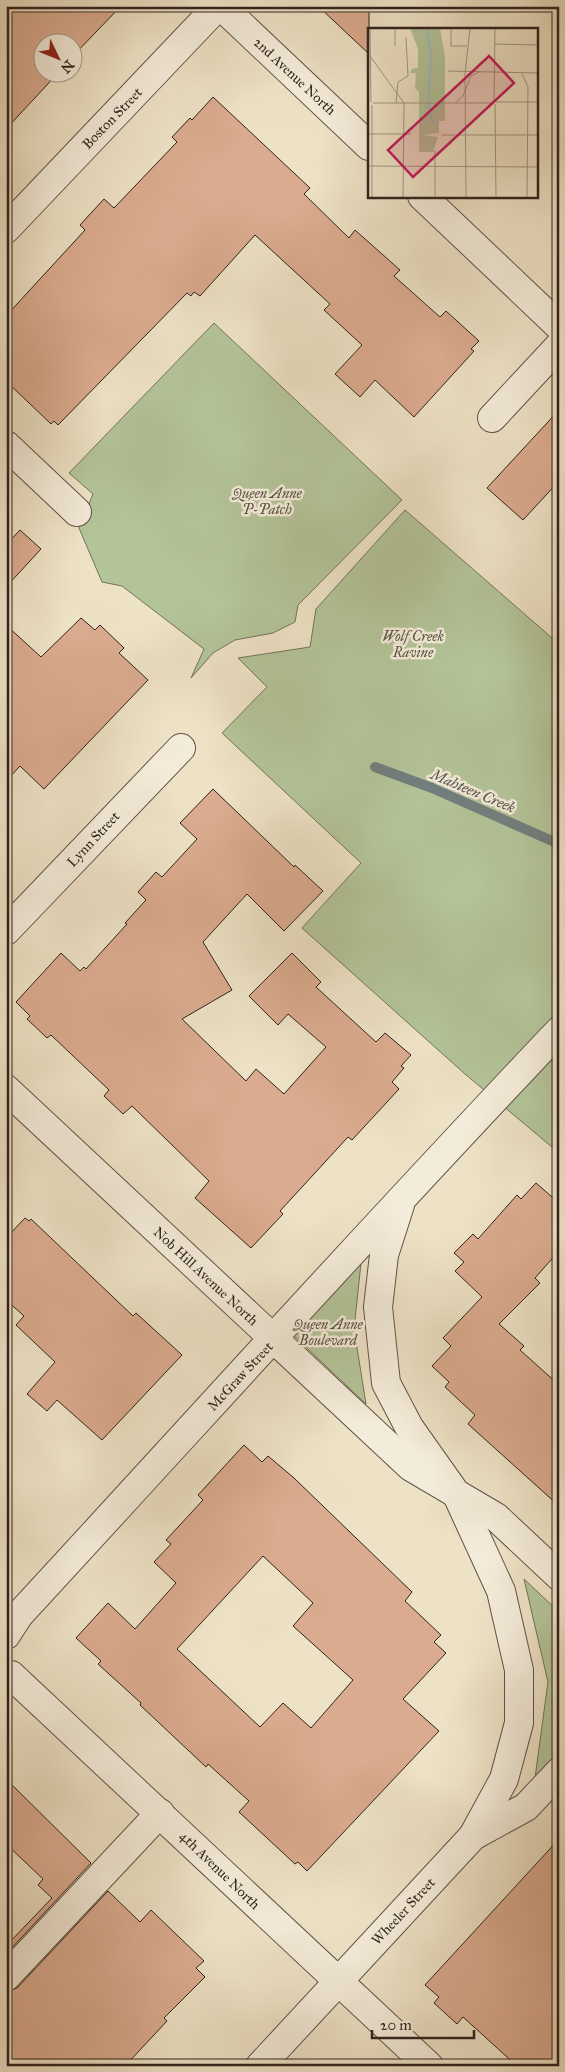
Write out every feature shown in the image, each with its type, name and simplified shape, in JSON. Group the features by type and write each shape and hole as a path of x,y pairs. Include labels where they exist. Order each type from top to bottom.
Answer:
{"street":[{"name":"2nd Avenue North","path":"220,6 368,145"},
{"name":"Boston Street","path":"6,230 220,6"},
{"path":"424,198 559,326"},
{"path":"492,418 559,346"},
{"path":"6,445 77,512"},
{"name":"Lynn Street","path":"6,931 181,748"},
{"name":"McGraw Street","path":"6,1635 19,1615 274,1339 402,1196 559,1031"},
{"name":"Nob Hill Avenue North","path":"6,1089 411,1468 496,1517 559,1576"},
{"name":"Nob Hill Avenue North","path":"402,1196 384,1255 378,1307 386,1383 409,1427 458,1495 501,1591 519,1670 519,1723 504,1779 473,1836"},
{"path":"6,1635 16,1648 18,1656 17,1665 8,1677"},
{"name":"4th Avenue North","path":"8,1677 160,1813 428,2066"},
{"name":"Wheeler Street","path":"260,2066 473,1836 526,1807 559,1772"},
{"path":"6,1977 160,1813"}],"green space":[{"name":"Queen Anne P-Patch","path":"214,323 402,500 298,605 295,622 273,633 235,640 213,653 191,678 204,649 122,586 102,582 79,528 93,494 69,473"},
{"name":"Wolf Creek Ravine","path":"405,510 559,644 559,1153 465,1074 302,928 361,863 222,733 267,687 238,658 310,647 316,609"},
{"name":"Queen Anne Boulevard","path":"362,1254 354,1329 366,1404 291,1333"},
{"path":"524,1579 559,1612 559,1752 535,1778 548,1682"}],"building":[{"path":"6,6 121,6 82,47 82,32 32,32 32,82 50,82 6,129"},
{"path":"318,6 369,6 368,53"},
{"path":"213,97 310,188 304,194 349,238 355,230 400,270 394,276 440,317 446,311 479,341 471,349 474,351 414,417 375,380 360,397 335,374 362,345 324,310 330,304 255,235 200,296 194,292 191,296 187,293 58,425 54,421 51,424 6,381 6,316 85,230 80,225 104,199 114,208 177,142 172,137 190,118 192,120"},
{"path":"559,410 559,481 523,520 487,488"},
{"path":"20,530 41,549 6,587 6,545"},
{"path":"81,618 95,630 100,625 124,648 119,653 148,680 44,789 20,766 6,781 6,625 41,657"},
{"path":"213,789 294,867 295,865 323,891 284,931 247,894 203,942 232,990 182,1019 246,1081 256,1069 284,1094 326,1047 288,1014 278,1025 249,996 292,953 321,982 316,987 376,1042 385,1033 411,1055 401,1066 404,1068 392,1082 399,1089 352,1140 348,1137 280,1211 283,1214 251,1248 195,1198 209,1181 132,1106 123,1114 104,1096 109,1090 51,1035 47,1038 27,1019 30,1016 16,1002 61,953 80,971 84,967 86,969 146,900 138,892 156,872 162,877 197,839 180,823"},
{"path":"536,1183 559,1203 559,1251 535,1278 540,1283 499,1324 524,1346 520,1350 559,1385 559,1506 468,1424 475,1415 445,1387 449,1382 432,1366 451,1346 443,1338 482,1297 455,1271 464,1262 454,1253 473,1234 478,1239 517,1195 521,1199"},
{"path":"25,1218 29,1221 31,1219 133,1316 136,1313 182,1355 102,1440 57,1400 47,1411 27,1394 55,1362 16,1325 24,1316 6,1300 6,1238"},
{"path":"244,1445 262,1462 268,1456 294,1478 412,1592 405,1601 441,1635 434,1642 446,1653 403,1699 439,1731 307,1871 298,1862 295,1864 239,1812 249,1801 208,1764 206,1767 140,1705 141,1703 98,1664 101,1661 76,1638 108,1603 135,1629 176,1583 154,1562 171,1544 166,1540 203,1500 198,1495","holes":["263,1556 313,1603 293,1626 353,1680 311,1728 283,1703 260,1727 177,1649"]},
{"path":"6,1779 91,1863 6,1954 6,1946 52,1898 38,1885 43,1879 6,1844"},
{"path":"559,1839 559,2066 517,2066 463,2017 457,2024 434,2003 439,1997 425,1985"},
{"path":"108,1891 140,1922 151,1910 204,1961 196,1968 205,1977 164,2018 167,2021 125,2066 6,2066 6,1992 17,1988"}],"waterway":[{"name":"Mahteen Creek","path":"375,767 432,788 559,844"}]}
